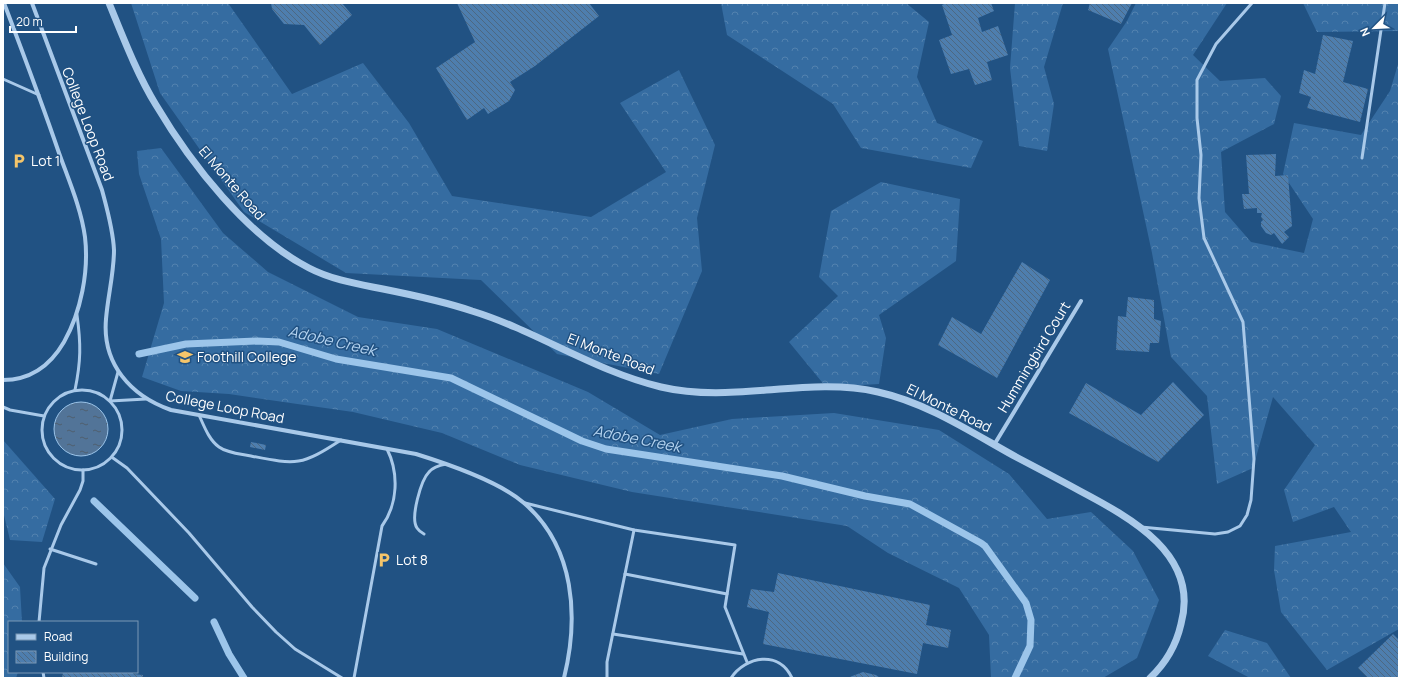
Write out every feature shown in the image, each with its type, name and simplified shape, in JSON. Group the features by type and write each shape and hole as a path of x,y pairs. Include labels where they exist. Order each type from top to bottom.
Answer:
{"street":[{"path":"3,380 24,377 44,367 62,345 70,332 77,313 86,260 85,238 80,213 39,96 4,3"},
{"name":"College Loop Road","path":"32,3 102,190 110,221 114,248 113,277 106,320 106,330 111,356 118,372 135,391 146,399 171,410 341,440 387,449 448,464 487,481 524,502 538,517 550,535 562,559 570,592 573,623 570,654 564,678"},
{"name":"El Monte Road","path":"109,3 154,103 177,137 228,203 257,232 285,255 311,270 338,280 438,300 476,312 513,326 595,364 636,381 672,389 706,394 808,388 844,388 877,392 909,401 1124,514 1157,540 1169,555 1178,572 1184,593 1184,614 1179,634 1171,652 1159,669 1150,678"},
{"name":"Hummingbird Court","path":"994,445 1081,301"}],"lane":[{"path":"1140,527 1215,534 1228,532 1240,526 1247,515 1251,500 1254,459 1243,322 1204,238 1199,198 1201,156 1197,118 1197,80 1216,44 1252,3"},
{"path":"1362,158 1385,3"},
{"path":"3,79 39,96"},
{"path":"75,390 81,362 81,340 77,313"},
{"path":"110,400 118,372"},
{"path":"75,390 94,391 110,400 118,413 123,429 121,442 113,458 96,468 83,470 64,465 50,454 43,437 44,416 57,398 67,392 75,390"},
{"path":"110,400 146,399"},
{"path":"3,407 10,410 44,416"},
{"path":"199,415 209,434 219,447 228,451 286,463 300,462 315,457 341,440"},
{"path":"354,678 382,526 390,514 396,479 393,460 387,449"},
{"path":"113,458 127,468 189,533 252,607 295,649 342,678"},
{"path":"424,534 417,528 414,519 423,479 430,470 448,464"},
{"path":"39,621 42,585 50,549 70,507 80,490 83,481 83,470"},
{"path":"524,502 634,530 735,545 725,607 747,662"},
{"path":"607,678 607,662 634,530"},
{"path":"50,549 96,564"},
{"path":"625,574 727,594"},
{"path":"613,634 743,654"},
{"path":"731,678 737,669 747,662 758,659 770,660 781,665 792,678"}],"green space":[{"path":"131,3 228,3 292,94 363,63 409,123 452,196 591,217 666,172 620,103 679,70 715,145 697,218 702,271 659,374 557,354 481,280 346,273 244,212 160,93"},
{"path":"721,3 906,3 929,22 917,77 937,123 983,141 971,168 861,148 833,104 727,35"},
{"path":"1015,3 1063,3 1044,67 1054,104 1047,151 1019,146 1010,68"},
{"path":"1136,3 1227,3 1193,55 1220,81 1265,78 1281,96 1274,124 1221,152 1225,212 1251,242 1304,253 1313,219 1283,174 1294,123 1361,135 1390,91 1399,61 1399,629 1327,670 1281,612 1274,570 1275,546 1351,532 1334,507 1293,522 1284,490 1315,445 1273,397 1253,468 1217,484 1207,396 1171,357 1152,253 1108,49 1127,21"},
{"path":"1303,3 1399,3 1399,31 1317,32"},
{"path":"161,148 223,233 268,272 358,317 437,329 588,392 660,435 732,419 834,413 939,430 1009,474 1047,519 1091,512 1133,551 1159,600 1137,658 1103,678 991,678 989,635 959,588 888,553 847,526 632,492 520,465 442,433 353,412 229,394 181,391 142,377 164,303 161,239 139,174 137,151"},
{"path":"881,182 960,199 956,261 879,315 886,338 879,384 826,387 789,342 838,296 819,277 831,211"},
{"path":"3,440 55,499 42,542 10,540 3,511"},
{"path":"3,563 20,587 22,621 8,621 8,673 18,673 16,678 3,678"},
{"path":"1225,630 1267,643 1291,678 1250,678 1208,656"}],"water":[{"path":"76,402 86,402 96,406 104,414 108,424 108,434 104,444 96,452 86,456 76,456 66,452 58,444 54,434 54,424 58,414 66,406"}],"building":[{"path":"271,3 342,3 352,15 320,45 304,25 284,24 272,9"},
{"path":"457,3 589,3 599,16 535,66 510,82 515,90 509,101 488,114 484,108 467,120 436,68 475,42"},
{"path":"946,3 991,3 994,11 978,18 982,32 998,26 1008,55 987,62 992,80 975,85 969,69 951,74 939,40 952,35 942,5"},
{"path":"1090,3 1132,3 1121,24 1088,10"},
{"path":"1323,35 1353,41 1343,82 1368,89 1360,122 1307,108 1311,97 1299,93 1304,70 1315,74"},
{"path":"1276,154 1275,176 1288,175 1292,226 1284,232 1289,237 1282,244 1274,233 1271,235 1266,233 1261,226 1261,222 1263,220 1261,217 1262,213 1257,213 1257,208 1244,209 1242,194 1249,194 1246,155"},
{"path":"1022,262 1050,280 997,378 938,345 952,317 981,334"},
{"path":"1128,297 1154,300 1154,319 1161,321 1159,343 1150,343 1149,352 1116,350 1118,316 1126,317"},
{"path":"1173,382 1204,415 1158,462 1069,413 1086,383 1141,415"},
{"path":"251,442 266,445 265,450 250,447"},
{"path":"778,573 930,605 926,625 951,630 948,648 923,643 917,674 763,644 769,612 747,607 751,589 774,592"},
{"path":"1393,634 1399,640 1399,678 1368,678 1358,668"},
{"path":"863,672 876,675 880,678 847,678"},
{"path":"63,673 133,673 143,675 143,678 62,678"}],"waterway":[{"name":"Adobe Creek","path":"139,354 186,344 257,341 279,342 336,359 451,378 582,441 606,449 782,476 865,496 910,504 985,546 1026,603 1031,620 1030,646 1015,678"},
{"path":"94,501 195,598"},
{"path":"214,622 229,654 244,678"}],"place":[{"name":"Lot 1","path":"19,161"},
{"name":"Foothill College","path":"185,357"},
{"name":"Lot 8","path":"384,560"}]}
